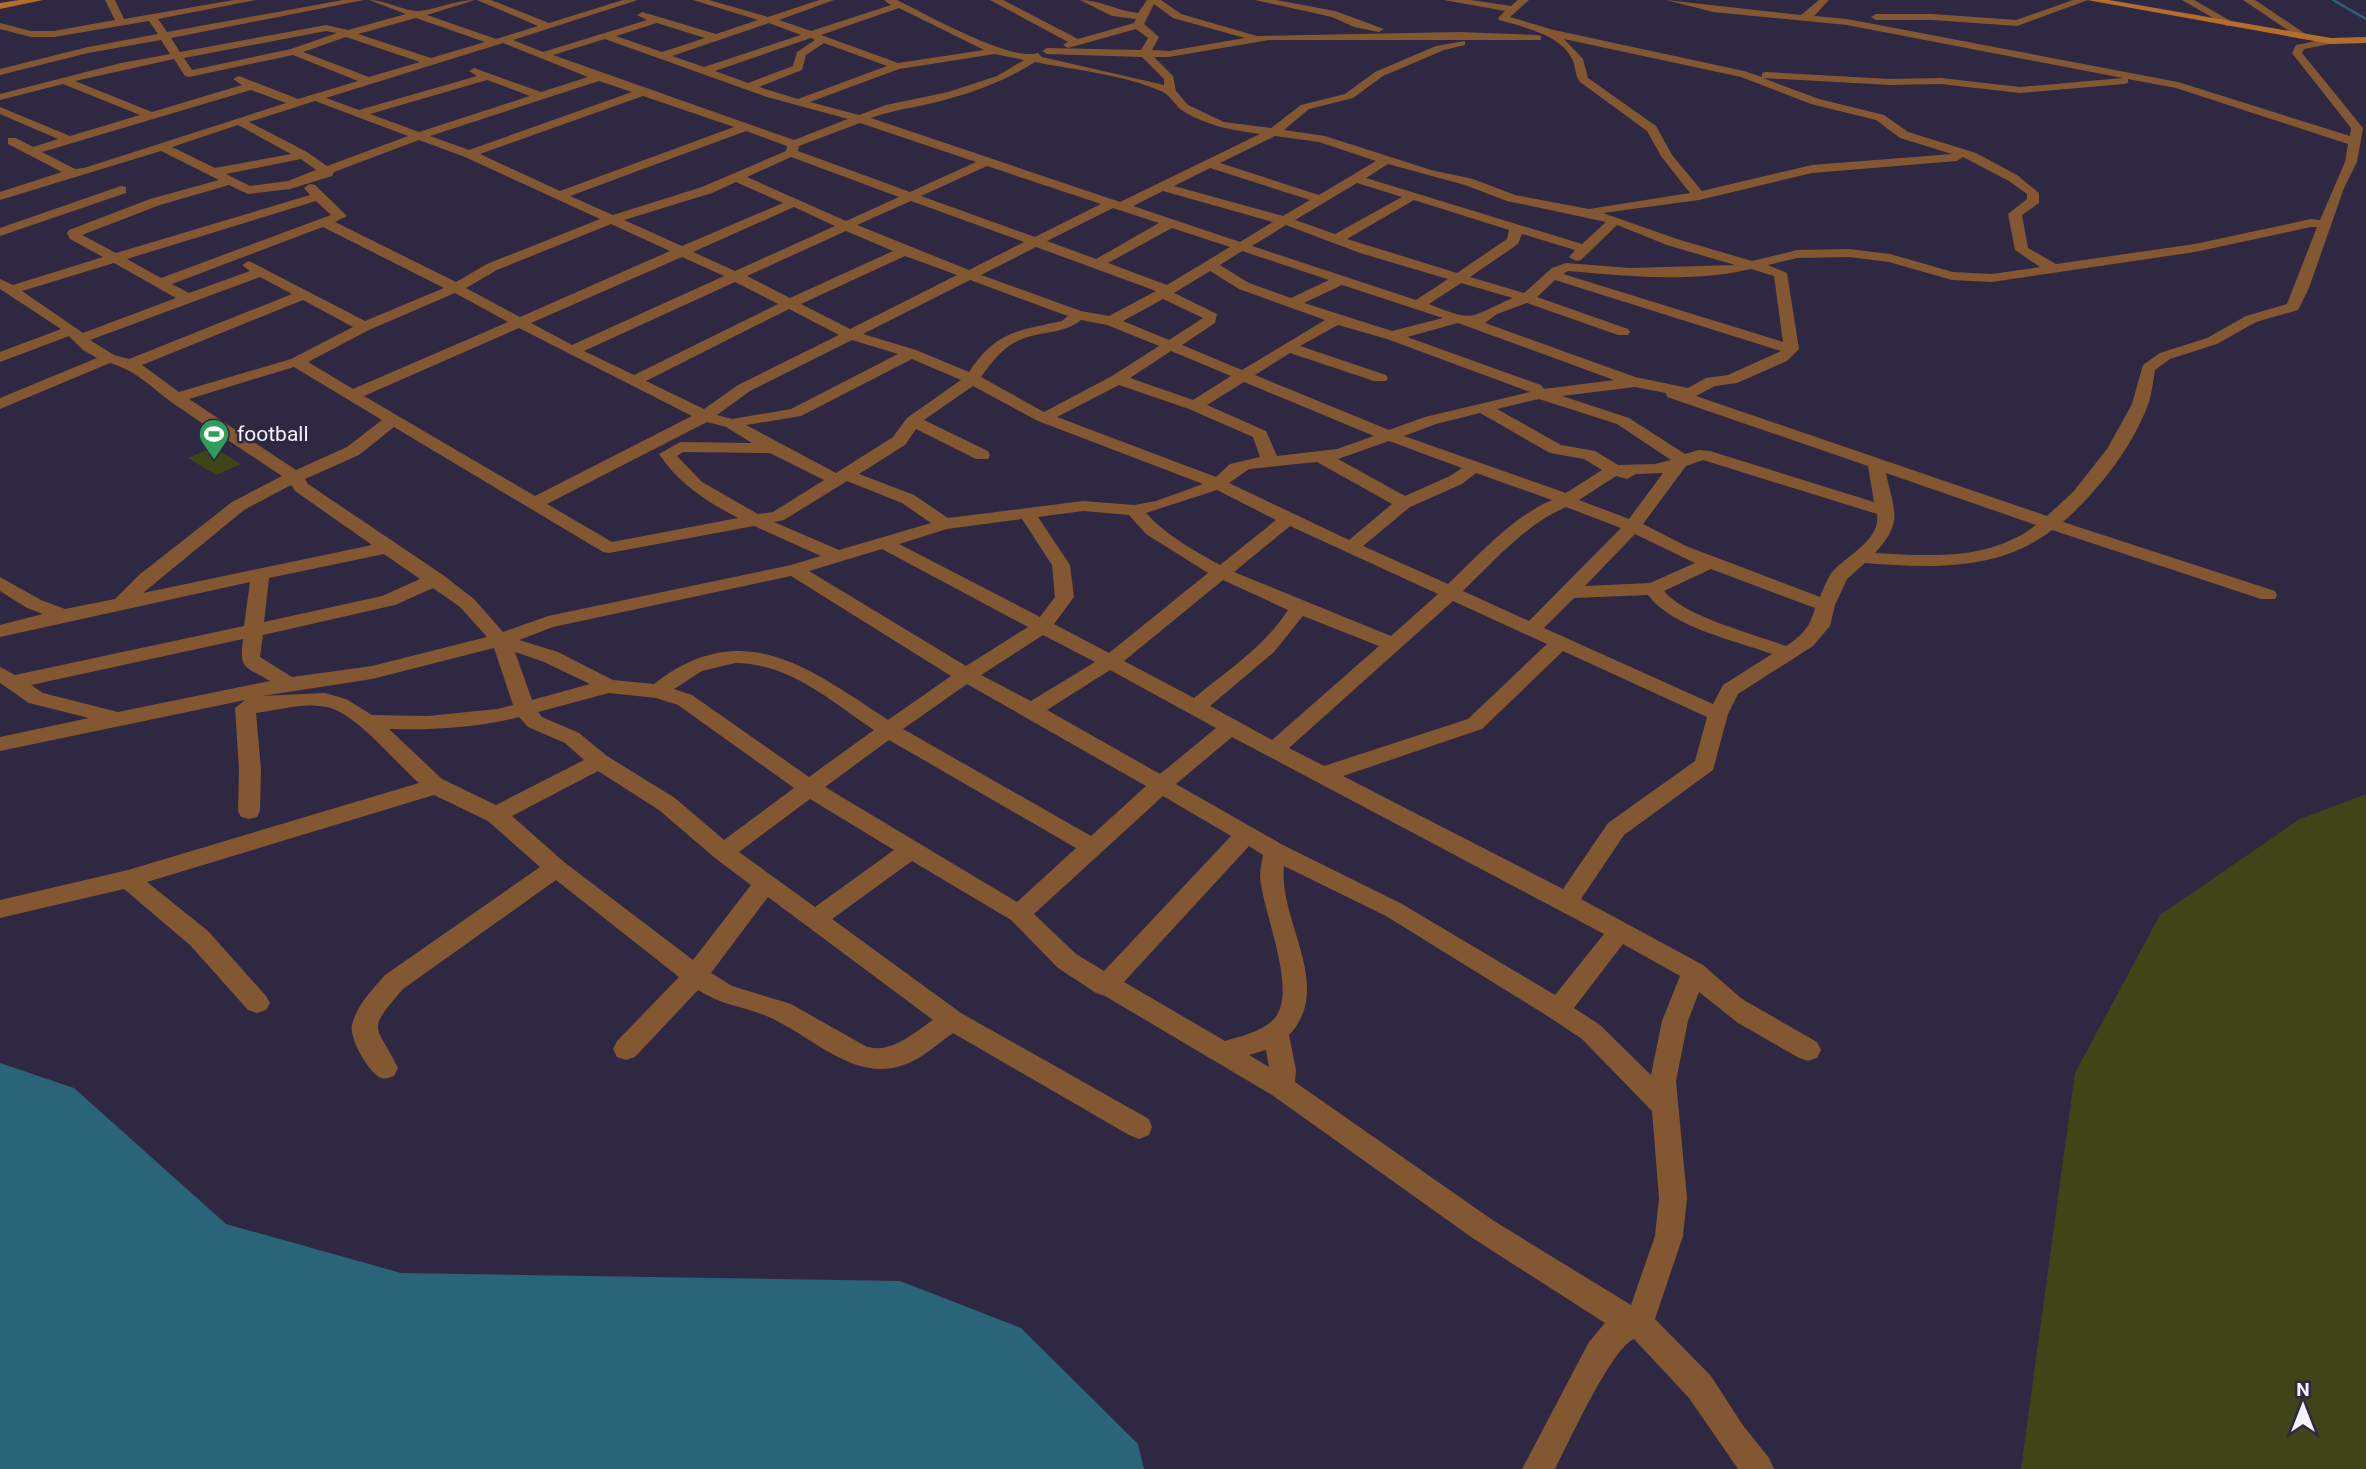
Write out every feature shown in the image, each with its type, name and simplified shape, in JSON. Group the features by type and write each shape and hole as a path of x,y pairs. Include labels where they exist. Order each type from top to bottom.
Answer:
{"street":[{"path":"0,6 38,0"},
{"path":"186,0 193,10"},
{"path":"3,28 64,32 251,0"},
{"path":"282,0 317,43"},
{"path":"0,72 65,55 359,0"},
{"path":"374,0 749,127 792,148 911,197 1165,292 1210,314 1210,320 1118,379 1044,418"},
{"path":"152,17 187,74 222,69 294,52 347,34 470,0"},
{"path":"482,0 548,26"},
{"path":"0,232 163,147 239,121 502,42 603,6 633,0"},
{"path":"698,0 772,21 897,66"},
{"path":"713,5 729,0"},
{"path":"664,55 829,0"},
{"path":"995,0 1076,42"},
{"path":"1084,0 1140,20 1154,37 1144,63"},
{"path":"176,398 296,362 328,348 364,327 456,288 492,267 610,220 685,199 738,178 792,148 859,118 890,107 951,95 1001,78 1047,51 1140,20 1147,5 1154,0 1177,16 1258,39"},
{"path":"1260,0 1335,14 1358,25 1456,44"},
{"path":"1449,0 1514,9"},
{"path":"1524,0 1503,18 1555,36 1744,74 1890,82 1941,81 2020,90 2143,78"},
{"path":"1671,0 1713,9 1801,19 1924,17 2022,23 2083,0"},
{"path":"1801,19 1816,10 1824,0"},
{"path":"2092,0 2331,41"},
{"path":"2187,0 2231,24"},
{"path":"2248,0 2305,37"},
{"path":"704,71 894,3 995,51 1114,75 1171,92 1184,107 1212,122 1235,128 1307,136 1428,173 1469,182 1526,202 1582,211 1615,220 1672,242 1783,276 1791,349"},
{"path":"101,12 112,5 121,23"},
{"path":"603,6 714,37"},
{"path":"542,55 656,20"},
{"path":"1832,20 2193,88 2355,142"},
{"path":"0,97 175,55 307,30 333,28 488,76 541,96"},
{"path":"33,29 42,43 65,55"},
{"path":"42,43 64,32"},
{"path":"1114,75 1144,63 1186,52 1258,39 1345,39 1415,35 1555,36 1578,59 1580,74 1584,80 1652,129 1667,156 1699,196"},
{"path":"606,36 748,87 797,103 859,118 1241,245 1875,464 2268,595"},
{"path":"535,503 705,416 744,388 1033,242 1117,204 1164,187 1274,132 1306,107 1349,96 1379,74 1483,36"},
{"path":"748,87 798,68 801,54 823,39"},
{"path":"1861,557 1914,560 1988,555 2010,548 2067,510 2119,445 2141,401 2148,368 2165,356 2213,341 2251,319 2293,307 2337,188 2351,162 2357,128 2297,53 2300,47 2331,41 2366,40"},
{"path":"797,103 897,66 995,51"},
{"path":"1047,51 1144,63 1169,78 1171,92"},
{"path":"294,52 371,82"},
{"path":"222,69 251,86 299,103"},
{"path":"1744,74 1808,100 1880,117 1904,135 1972,156 2013,178 2034,193 2034,200 2015,214 2022,250 2051,267"},
{"path":"361,113 488,76"},
{"path":"163,147 248,190 303,182 421,135 599,77"},
{"path":"63,80 152,116"},
{"path":"32,152 251,86"},
{"path":"469,154 646,91"},
{"path":"317,98 469,154 735,276 851,335 911,353 972,379 1044,418 1218,484 1288,519 1718,714"},
{"path":"2,112 70,140"},
{"path":"239,121 303,155 328,173"},
{"path":"557,196 749,127"},
{"path":"6,143 50,131"},
{"path":"6,143 155,202"},
{"path":"215,172 303,155"},
{"path":"1582,211 1662,203 1812,169 1972,156"},
{"path":"1111,321 1165,292 1388,159"},
{"path":"572,351 985,162"},
{"path":"1209,163 1320,200"},
{"path":"1398,190 1428,173"},
{"path":"738,178 904,251 974,274 1078,315 1111,321 1389,436 1568,500 1576,507 1633,526 1772,587 1825,605"},
{"path":"1354,178 1517,230 1585,248"},
{"path":"0,196 97,180"},
{"path":"188,299 74,233 155,202 230,181"},
{"path":"159,284 340,216 303,182"},
{"path":"1164,187 1286,221 1527,298 1623,332"},
{"path":"6,287 319,195"},
{"path":"1336,239 1414,195"},
{"path":"354,395 793,203"},
{"path":"1392,336 1457,319 1479,320 1492,311 1527,298 1615,220"},
{"path":"324,222 456,288 572,351 705,416 732,424 773,448 843,478 908,499 945,524"},
{"path":"1095,265 1170,223"},
{"path":"1559,271 1700,272 1815,252 1870,254 1952,276 1992,278 2051,267 2195,248 2311,223 2325,224"},
{"path":"1418,306 1508,246 1517,230"},
{"path":"634,381 789,304 904,251"},
{"path":"236,256 260,272 364,327"},
{"path":"1209,264 1244,286 1392,336 1535,388 1540,394 1623,421 1681,463"},
{"path":"1559,271 1616,295 1791,349"},
{"path":"0,357 188,299 260,272"},
{"path":"1616,295 1630,272"},
{"path":"1294,302 1341,280"},
{"path":"6,287 77,334 88,347 149,375 176,398 295,477 301,487 467,603 500,640 513,669 525,710 535,722 572,738 598,761 667,804 723,852 952,1020 1139,1127"},
{"path":"130,364 305,294"},
{"path":"296,362 354,395 391,421 609,548 778,516 899,441 913,421 972,379 990,353 1015,336 1067,324 1078,315"},
{"path":"1195,406 1337,319"},
{"path":"1288,347 1380,378"},
{"path":"0,744 291,685 394,669 500,640 548,622 794,570 945,524 1083,506 1134,510 1160,505 1218,484 1236,468 1340,454 1431,420 1540,394 1635,382 1690,393 1712,381 1731,380 1782,358 1791,349"},
{"path":"732,424 760,416 795,413 911,353"},
{"path":"0,404 109,358"},
{"path":"1118,379 1195,406 1259,434 1268,451 1269,462"},
{"path":"1481,407 1556,449 1589,455 1616,471 1664,484"},
{"path":"121,603 146,579 238,506 353,451 391,421"},
{"path":"913,421 982,454"},
{"path":"773,448 680,447 667,454 692,483 759,521 839,557"},
{"path":"1275,750 1404,637 1450,591 1544,510 1568,500 1596,480 1616,471 1664,469 1691,456 1704,455 1883,510"},
{"path":"1321,457 1404,503"},
{"path":"1533,628 1633,526 1681,463"},
{"path":"1567,902 1616,829 1705,765 1718,714 1730,690 1790,654 1806,642 1820,626 1825,605 1839,576 1883,533 1887,522 1875,464"},
{"path":"1351,547 1404,503 1456,480 1476,466"},
{"path":"1134,510 1147,527 1163,540 1222,572 1299,607 1393,644"},
{"path":"723,852 965,675 1044,626 1065,597 1061,565 1028,515"},
{"path":"1032,710 1111,661 1288,519"},
{"path":"886,544 1567,902 1693,972 1712,992 1740,1012 1808,1050"},
{"path":"0,631 64,615 390,547"},
{"path":"1568,592 1653,589 1712,562"},
{"path":"794,570 965,675 1032,710 1275,851 1394,910 1558,1010 1591,1032 1664,1105"},
{"path":"260,575 250,660 291,685"},
{"path":"6,678 254,631 388,601 436,579"},
{"path":"0,583 34,604 64,615"},
{"path":"1653,589 1664,603 1681,614 1790,654"},
{"path":"1196,707 1275,640 1289,625 1299,607"},
{"path":"500,640 551,657 609,686 658,691 685,700 811,789 1019,914 1067,961 1105,986 1281,1087 1484,1230 1611,1311 1639,1322 1700,1387 1731,1435 1758,1469"},
{"path":"1325,774 1475,724 1562,641"},
{"path":"658,691 686,670 721,658 769,660 792,667 890,730 1094,848"},
{"path":"6,678 36,698 118,719"},
{"path":"245,708 291,685"},
{"path":"365,722 428,723 497,716 609,686"},
{"path":"28,738 37,722 39,711 36,698"},
{"path":"245,708 322,700 348,708 436,786 496,815 556,868 628,921 694,975 724,994 782,1011 861,1056 878,1060 905,1053 952,1020"},
{"path":"245,708 250,769 249,811"},
{"path":"1019,914 1161,785 1230,727"},
{"path":"496,815 598,761"},
{"path":"0,909 128,879 436,786"},
{"path":"1105,986 1246,835"},
{"path":"816,918 913,848"},
{"path":"1223,1052 1276,1034 1292,1017 1297,984 1271,877 1275,851"},
{"path":"385,1069 368,1044 364,1026 375,1004 402,975 556,868"},
{"path":"128,879 199,938 257,1003"},
{"path":"626,1049 671,1005 742,917 766,882"},
{"path":"1558,1010 1619,932"},
{"path":"1538,1469 1600,1353 1619,1330 1639,1322 1669,1236 1673,1198 1663,1081 1675,1021 1693,972"},
{"path":"1276,1034 1283,1070 1281,1087"}],"green space":[{"name":"football","path":"213,447 241,464 216,475 188,458"},
{"path":"2366,794 2366,1469 2021,1469 2075,1073 2160,915 2300,819"}],"water":[{"path":"0,1063 74,1088 226,1224 401,1273 900,1281 1021,1328 1138,1444 1144,1469 0,1469"}],"waterway":[{"path":"2333,0 2366,19"}],"place":[{"name":"football","path":"214,461"}]}
